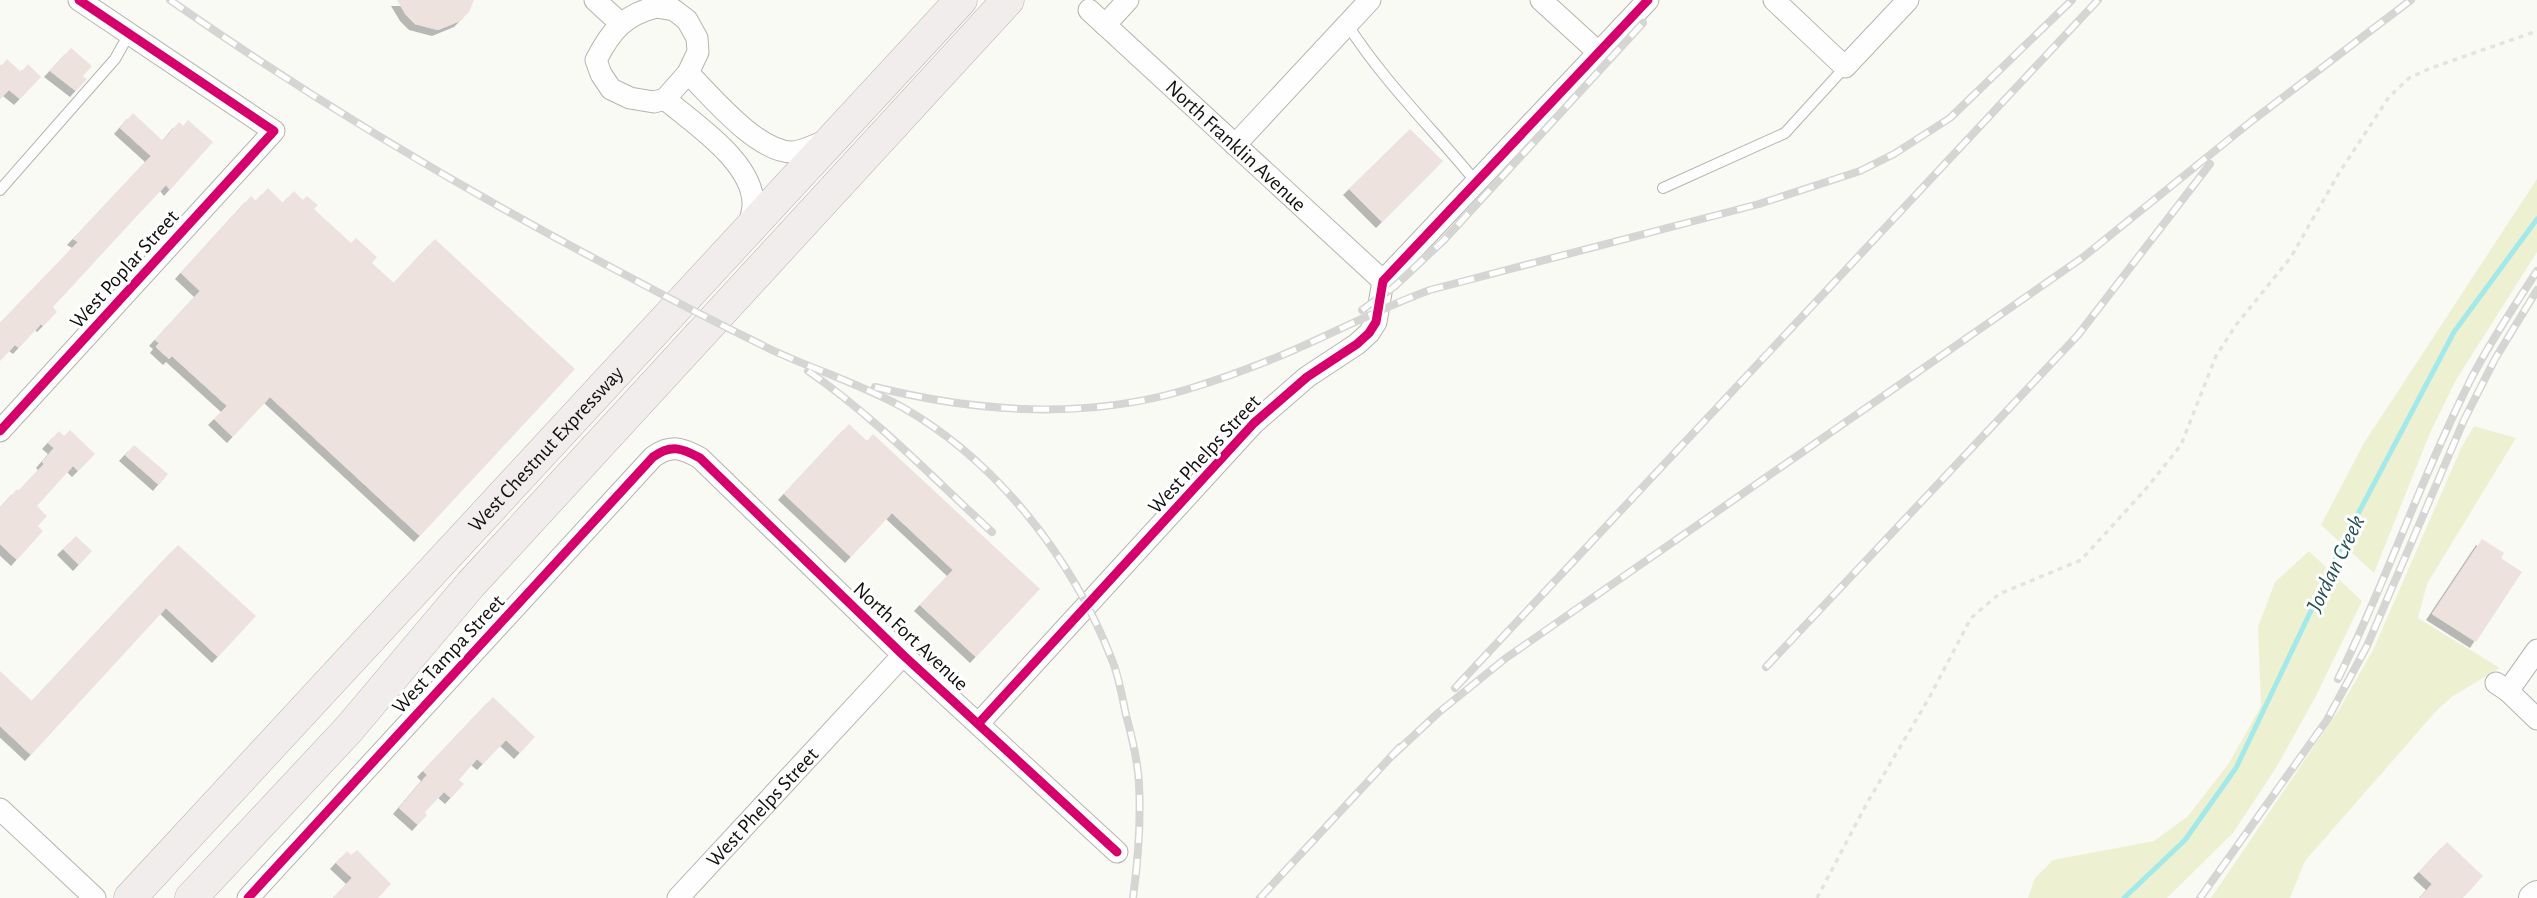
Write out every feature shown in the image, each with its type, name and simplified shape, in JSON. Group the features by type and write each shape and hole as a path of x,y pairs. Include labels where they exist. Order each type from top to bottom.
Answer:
{"main road":[{"name":"West Chestnut Expressway","path":"130,898 961,0"},
{"name":"West Chestnut Expressway","path":"191,898 349,729 471,584 1008,0"},
{"path":"2532,898 2537,895"}],"street":[{"path":"79,0 129,34"},
{"path":"596,0 621,24"},
{"path":"1105,25 1128,0"},
{"path":"1235,145 1370,0"},
{"path":"1541,0 1598,52"},
{"path":"1383,281 1648,0"},
{"path":"1774,0 1845,67 1908,0"},
{"path":"656,7 674,10 687,20 697,38 698,52 688,72 664,99 654,102 630,97 611,89 596,60 607,40 621,24 637,12 656,7"},
{"name":"North Franklin Avenue","path":"1088,10 1383,281"},
{"name":"West Poplar Street","path":"0,431 274,131 129,34"},
{"path":"688,72 748,134 770,145 792,152 834,138"},
{"path":"664,99 731,157 744,173 753,204 749,231"},
{"name":"West Phelps Street","path":"979,723 1254,423 1307,377 1369,333 1376,323 1383,281"},
{"name":"West Tampa Street","path":"248,898 653,457 665,449 681,449"},
{"name":"North Fort Avenue","path":"681,449 700,458 904,655 1117,852"},
{"path":"2537,650 2502,687 2537,719"},
{"name":"West Phelps Street","path":"678,898 904,655"},
{"path":"0,809 94,898"}],"lane":[{"path":"1347,24 1396,93 1476,182"},
{"path":"0,190 115,59 129,34"},
{"path":"1663,188 1785,133 1845,67"}],"path":[{"path":"1817,898 1867,803 1929,698 1970,618 1999,594 2081,560 2167,463 2181,445 2216,356 2236,325 2291,257 2339,173 2389,97 2409,78 2431,68 2537,31"}],"green space":[{"path":"2537,179 2537,252 2456,380 2430,433 2374,573 2321,525 2364,443"},
{"path":"2474,426 2516,438 2427,584 2418,618 2500,668 2453,696 2438,709 2305,861 2290,898 2211,898 2340,708 2374,648 2462,446"},
{"path":"2309,551 2362,601 2316,696 2276,768 2233,833 2167,898 2028,898 2035,878 2053,860 2154,841 2188,816 2229,763 2261,706 2258,627 2275,582"}],"building":[{"path":"397,0 474,0 469,12 460,21 438,30 415,24"},
{"path":"71,48 92,66 83,76 87,79 76,91 50,71"},
{"path":"7,59 21,72 28,64 41,77 20,99 9,90 0,99 0,67"},
{"path":"133,113 163,141 179,122 183,126 188,120 213,142 170,190 166,185 53,307 57,312 43,326 41,324 19,348 15,345 0,361 0,323 78,242 73,239 151,156 120,128"},
{"path":"1410,129 1443,161 1382,222 1349,189"},
{"path":"268,188 283,203 294,191 303,200 307,196 318,205 314,209 351,243 356,238 377,257 372,263 394,283 435,239 575,369 420,536 270,397 233,437 214,419 227,406 172,356 169,359 156,347 159,343 155,340 200,291 181,273 251,196 256,201"},
{"path":"849,424 867,441 873,434 1040,589 976,657 920,605 953,570 892,513 851,557 784,494"},
{"path":"70,430 95,454 78,471 73,466 37,506 47,516 38,526 43,531 17,560 0,544 0,508 44,464 42,462 54,448 48,443 59,431 64,436"},
{"path":"134,445 168,474 159,485 125,455"},
{"path":"76,536 92,551 79,565 63,549"},
{"path":"2482,539 2504,553 2501,558 2522,572 2476,642 2432,614"},
{"path":"178,545 256,616 218,657 166,608 31,755 0,726 0,671 32,701"},
{"path":"493,697 535,737 520,753 506,740 483,764 477,759 459,780 464,784 451,798 444,792 425,812 427,815 418,825 399,808 427,775 423,771"},
{"path":"2447,842 2483,876 2463,898 2420,898 2432,884 2419,872"},
{"path":"357,850 391,884 378,898 333,898 352,878 336,863 347,851 351,855"}],"waterway":[{"name":"Jordan Creek","path":"2124,898 2185,840 2236,768 2350,529 2454,332 2537,219"}],"railway":[{"path":"170,0 334,109 504,209 753,341 902,407 937,429 969,455 1000,484 1053,550 1096,622 1114,666 1136,758 1140,798 1133,898"},
{"path":"875,387 913,396 991,407 1069,409 1147,400 1199,386 1281,356 1430,290 1759,204 1860,171 1894,154 1950,118 2072,0"},
{"path":"1455,688 2098,0"},
{"path":"1394,754 1438,713 1506,658 2082,258 2253,120 2411,0"},
{"path":"1362,310 1395,286 1444,240 1643,23"},
{"path":"1766,667 2078,335 2210,164"},
{"path":"2338,679 2470,381 2493,339 2537,271"},
{"path":"2200,898 2327,720 2367,646 2464,420 2495,359 2537,290"},
{"path":"808,371 857,408 903,448 992,532"},
{"path":"1260,898 1400,747"}],"cycle path":[{"path":"0,431 274,131 79,0"},
{"path":"979,723 1254,423 1307,377 1369,333 1376,322 1383,281 1648,0"},
{"path":"248,898 653,457 671,449 682,450 700,458 903,655 1117,852"}]}
